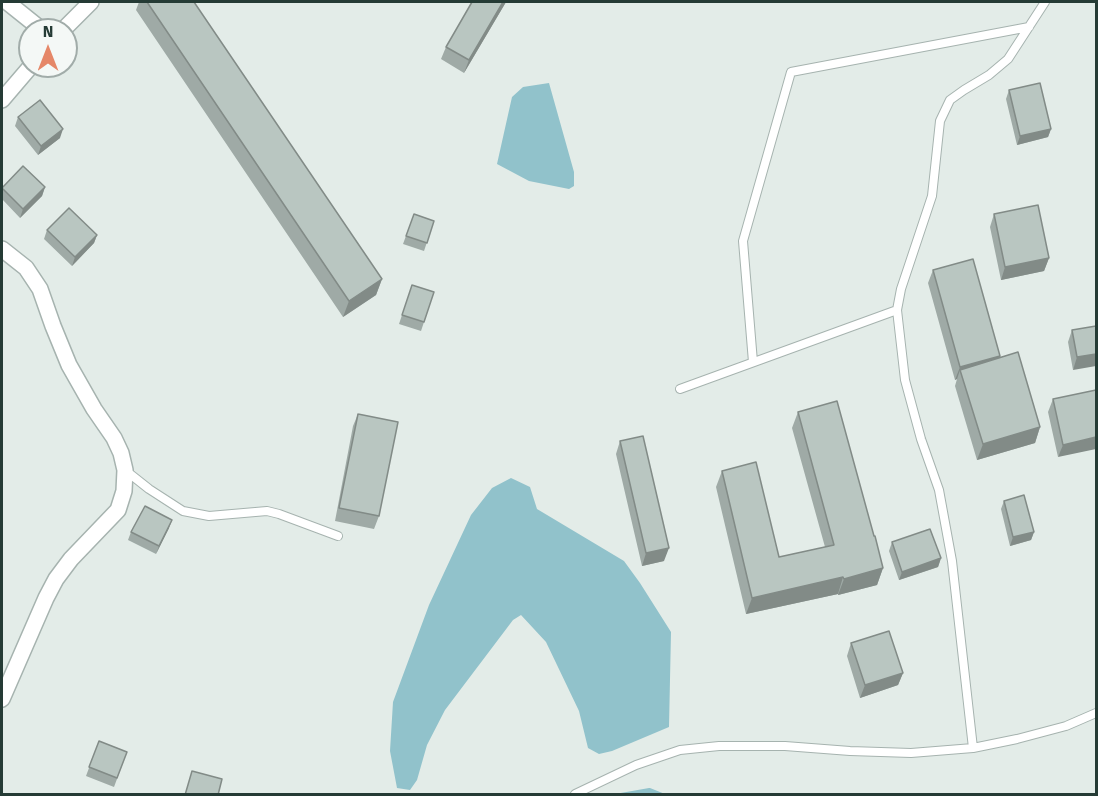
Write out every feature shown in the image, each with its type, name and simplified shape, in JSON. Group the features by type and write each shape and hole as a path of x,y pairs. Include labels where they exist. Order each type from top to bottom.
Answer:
{"street":[{"path":"7,2 27,18"},
{"path":"75,18 91,2"},
{"path":"2,100 21,78"},
{"path":"2,249 26,268 40,289 52,326 69,365 94,409 114,438 125,470 124,491 118,510 71,559 56,579 2,699"}],"lane":[{"path":"973,748 952,561 939,490 921,439 905,380 897,310 900,288 932,196 940,121 950,100 989,75 1008,59 1045,2"},
{"path":"753,362 743,241 792,72 1029,27"},
{"path":"680,389 897,310"},
{"path":"125,470 183,511 209,516 267,511 338,536"},
{"path":"575,795 636,765 680,750 719,746 785,746 911,753 973,748 1066,726 1096,713"}],"water":[{"path":"549,83 574,172 574,186 569,189 529,181 497,164 512,97 523,87"},
{"path":"511,478 530,487 537,509 624,561 640,583 671,632 669,727 612,751 599,754 588,748 579,711 546,642 521,615 513,620 445,710 427,745 417,780 410,790 397,788 390,751 393,702 429,605 471,515 492,488"},
{"path":"649,788 665,794 615,794"}],"building":[{"path":"147,2 194,2 382,279 349,301"},
{"path":"472,2 503,2 469,60 446,47"},
{"path":"1040,83 1051,129 1020,136 1009,90"},
{"path":"40,100 63,129 41,146 18,117"},
{"path":"23,166 45,187 23,209 2,188"},
{"path":"1038,205 1049,258 1005,267 994,214"},
{"path":"69,208 97,235 75,257 47,230"},
{"path":"414,214 434,221 427,243 406,236"},
{"path":"973,259 1000,356 960,367 933,270"},
{"path":"412,285 434,292 424,322 402,315"},
{"path":"1096,326 1096,354 1077,357 1072,330"},
{"path":"1018,352 1040,427 983,444 960,370"},
{"path":"1096,390 1096,437 1063,445 1053,399"},
{"path":"837,401 883,568 844,579 843,577 752,598 722,471 756,462 779,557 834,545 798,412"},
{"path":"358,414 398,422 379,516 339,508"},
{"path":"643,436 669,548 646,553 620,441"},
{"path":"1024,495 1034,532 1013,537 1004,501"},
{"path":"145,506 172,520 159,546 131,532"},
{"path":"930,529 941,558 902,572 892,542"},
{"path":"889,631 903,673 865,685 851,643"},
{"path":"99,741 127,752 117,778 89,767"},
{"path":"192,771 222,779 218,795 185,795"}]}
